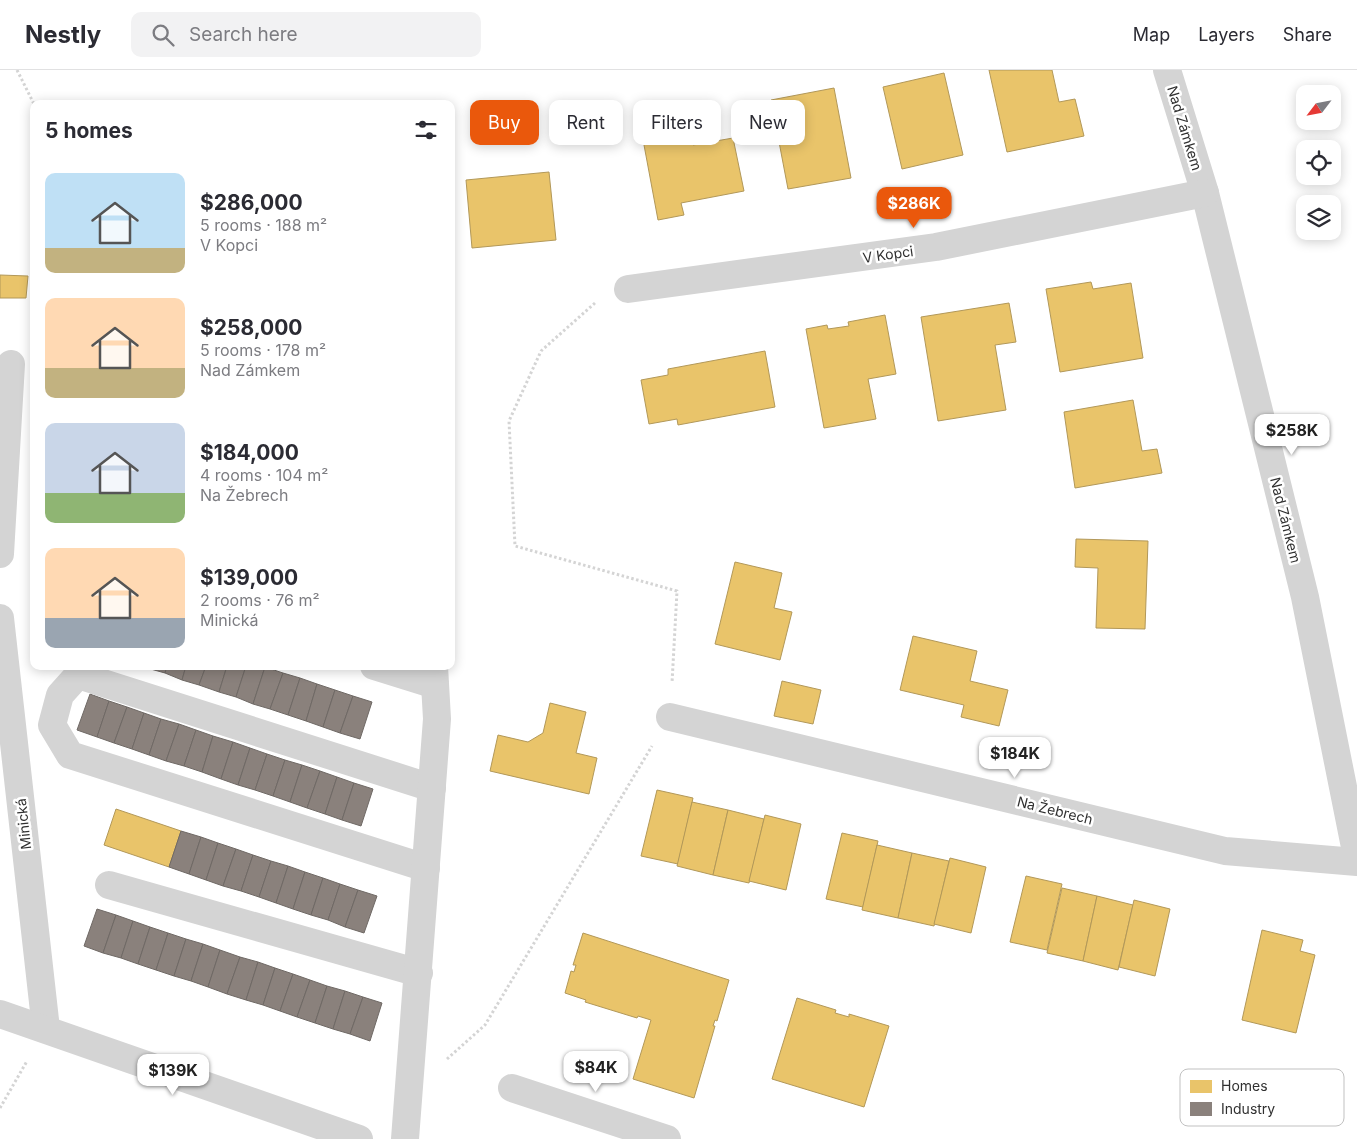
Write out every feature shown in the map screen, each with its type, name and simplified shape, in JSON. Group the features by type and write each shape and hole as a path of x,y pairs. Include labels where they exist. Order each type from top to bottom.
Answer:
{"street":[{"name":"Nad Zámkem","path":"1167,70 1205,193 1305,597 1357,858"},
{"name":"V Kopci","path":"628,289 936,247 1205,193"},
{"path":"0,554 11,364"},
{"name":"Minická","path":"0,618 46,1029"},
{"path":"398,670 434,676 437,719 405,1139"},
{"path":"426,868 70,755 52,725 60,695 78,675 432,788"},
{"name":"Na Žebrech","path":"670,716 1225,851 1357,862"},
{"path":"109,885 419,973"},
{"path":"0,1014 359,1139"},
{"path":"512,1088 667,1139"}],"path":[{"path":"17,70 32,100"},
{"path":"410,1091 486,1025 670,716 677,591 515,546 509,421 541,351 596,303 628,289"},
{"path":"0,1108 46,1029"}],"building: Homes":[{"path":"989,70 1052,70 1059,102 1075,99 1084,136 1007,152"},
{"path":"944,73 963,155 902,169 883,87"},
{"path":"834,88 851,178 788,189 780,145 805,145 805,100 771,100"},
{"path":"731,138 731,145 734,145 744,191 681,203 684,215 658,220 644,145 721,145 721,140"},
{"path":"549,172 556,240 472,248 466,180"},
{"path":"0,275 28,276 26,298 0,298"},
{"path":"1091,282 1093,289 1131,283 1143,358 1060,372 1046,289"},
{"path":"1009,303 1016,342 995,345 1006,410 938,421 921,317"},
{"path":"885,315 896,374 868,379 876,419 824,428 806,329 827,325 828,329 849,326 848,322"},
{"path":"765,351 775,407 678,425 677,419 649,424 641,380 668,375 668,369"},
{"path":"1133,400 1142,451 1157,449 1162,473 1075,488 1064,412"},
{"path":"1076,539 1148,541 1145,629 1096,628 1098,568 1075,567"},
{"path":"735,562 782,573 774,608 792,612 780,660 715,644"},
{"path":"913,636 977,651 970,681 1008,690 999,726 961,717 964,705 900,690"},
{"path":"782,681 821,690 813,724 774,716"},
{"path":"550,703 586,712 576,753 597,758 589,794 490,771 498,735 528,742 543,733"},
{"path":"657,790 693,798 678,864 641,856"},
{"path":"692,802 728,810 713,875 677,866"},
{"path":"116,809 181,831 169,867 104,845"},
{"path":"728,810 764,819 749,883 713,875"},
{"path":"765,815 801,824 786,890 749,881"},
{"path":"842,833 878,841 863,907 826,899"},
{"path":"877,845 912,853 898,918 862,910"},
{"path":"912,853 949,861 934,926 898,918"},
{"path":"950,858 986,867 971,933 934,924"},
{"path":"1026,876 1062,884 1047,950 1010,942"},
{"path":"1062,888 1097,896 1083,961 1047,953"},
{"path":"1097,896 1133,905 1118,970 1083,961"},
{"path":"1134,900 1170,909 1155,976 1119,967"},
{"path":"1262,930 1303,940 1300,951 1315,955 1296,1033 1242,1020"},
{"path":"583,933 729,980 717,1021 715,1020 713,1026 715,1026 694,1098 633,1079 651,1020 638,1016 637,1018 585,1002 586,1000 565,993 571,971 574,972 576,965 573,965"},
{"path":"797,998 836,1010 835,1013 849,1017 849,1014 889,1026 864,1107 772,1079"}],"building: Industry":[{"path":"154,670 166,670 165,673"},
{"path":"166,670 185,670 182,680 165,673"},
{"path":"185,670 205,670 199,685 182,680"},
{"path":"205,670 226,670 219,692 199,685"},
{"path":"226,670 245,670 236,697 219,692"},
{"path":"245,670 264,670 253,704 236,697"},
{"path":"264,670 274,670 283,673 270,709 253,704"},
{"path":"283,673 300,678 288,715 270,709"},
{"path":"300,678 317,684 306,721 288,715"},
{"path":"317,684 335,690 323,727 306,721"},
{"path":"335,690 353,696 340,733 323,727"},
{"path":"90,694 109,701 97,737 77,730"},
{"path":"353,696 372,702 360,739 340,733"},
{"path":"109,701 127,707 114,743 97,737"},
{"path":"127,707 144,713 132,749 114,743"},
{"path":"144,713 161,719 149,755 132,749"},
{"path":"161,719 179,724 166,761 149,755"},
{"path":"179,724 196,730 184,766 166,761"},
{"path":"196,730 213,736 202,772 184,766"},
{"path":"213,736 233,742 221,779 202,772"},
{"path":"233,742 250,748 238,785 221,779"},
{"path":"250,748 267,754 255,790 238,785"},
{"path":"267,754 285,760 273,796 255,790"},
{"path":"285,760 302,765 290,802 273,796"},
{"path":"302,765 320,771 307,808 290,802"},
{"path":"320,771 337,777 325,814 307,808"},
{"path":"337,777 354,783 342,820 325,814"},
{"path":"354,783 373,789 361,826 342,820"},
{"path":"181,831 201,837 189,874 169,867"},
{"path":"201,837 218,843 206,880 189,874"},
{"path":"218,843 236,849 223,886 206,880"},
{"path":"236,849 253,855 241,891 223,886"},
{"path":"253,855 271,861 259,897 241,891"},
{"path":"271,861 288,866 276,903 259,897"},
{"path":"288,866 305,872 293,909 276,903"},
{"path":"305,872 323,878 311,915 293,909"},
{"path":"323,878 340,884 328,920 311,915"},
{"path":"340,884 358,890 345,927 328,920"},
{"path":"358,890 377,896 364,933 345,927"},
{"path":"97,909 116,915 103,953 84,946"},
{"path":"116,915 133,921 121,958 103,953"},
{"path":"133,921 150,927 138,964 121,958"},
{"path":"150,927 168,933 156,970 138,964"},
{"path":"168,933 186,939 174,976 156,970"},
{"path":"186,939 203,944 191,981 174,976"},
{"path":"203,944 220,950 208,987 191,981"},
{"path":"220,950 240,957 227,994 208,987"},
{"path":"240,957 258,962 246,1000 227,994"},
{"path":"258,962 275,968 263,1005 246,1000"},
{"path":"275,968 293,974 280,1011 263,1005"},
{"path":"293,974 310,980 297,1017 280,1011"},
{"path":"310,980 327,986 315,1023 297,1017"},
{"path":"327,986 345,991 333,1029 315,1023"},
{"path":"345,991 363,997 350,1034 333,1029"},
{"path":"363,997 382,1003 370,1041 350,1034"}]}
